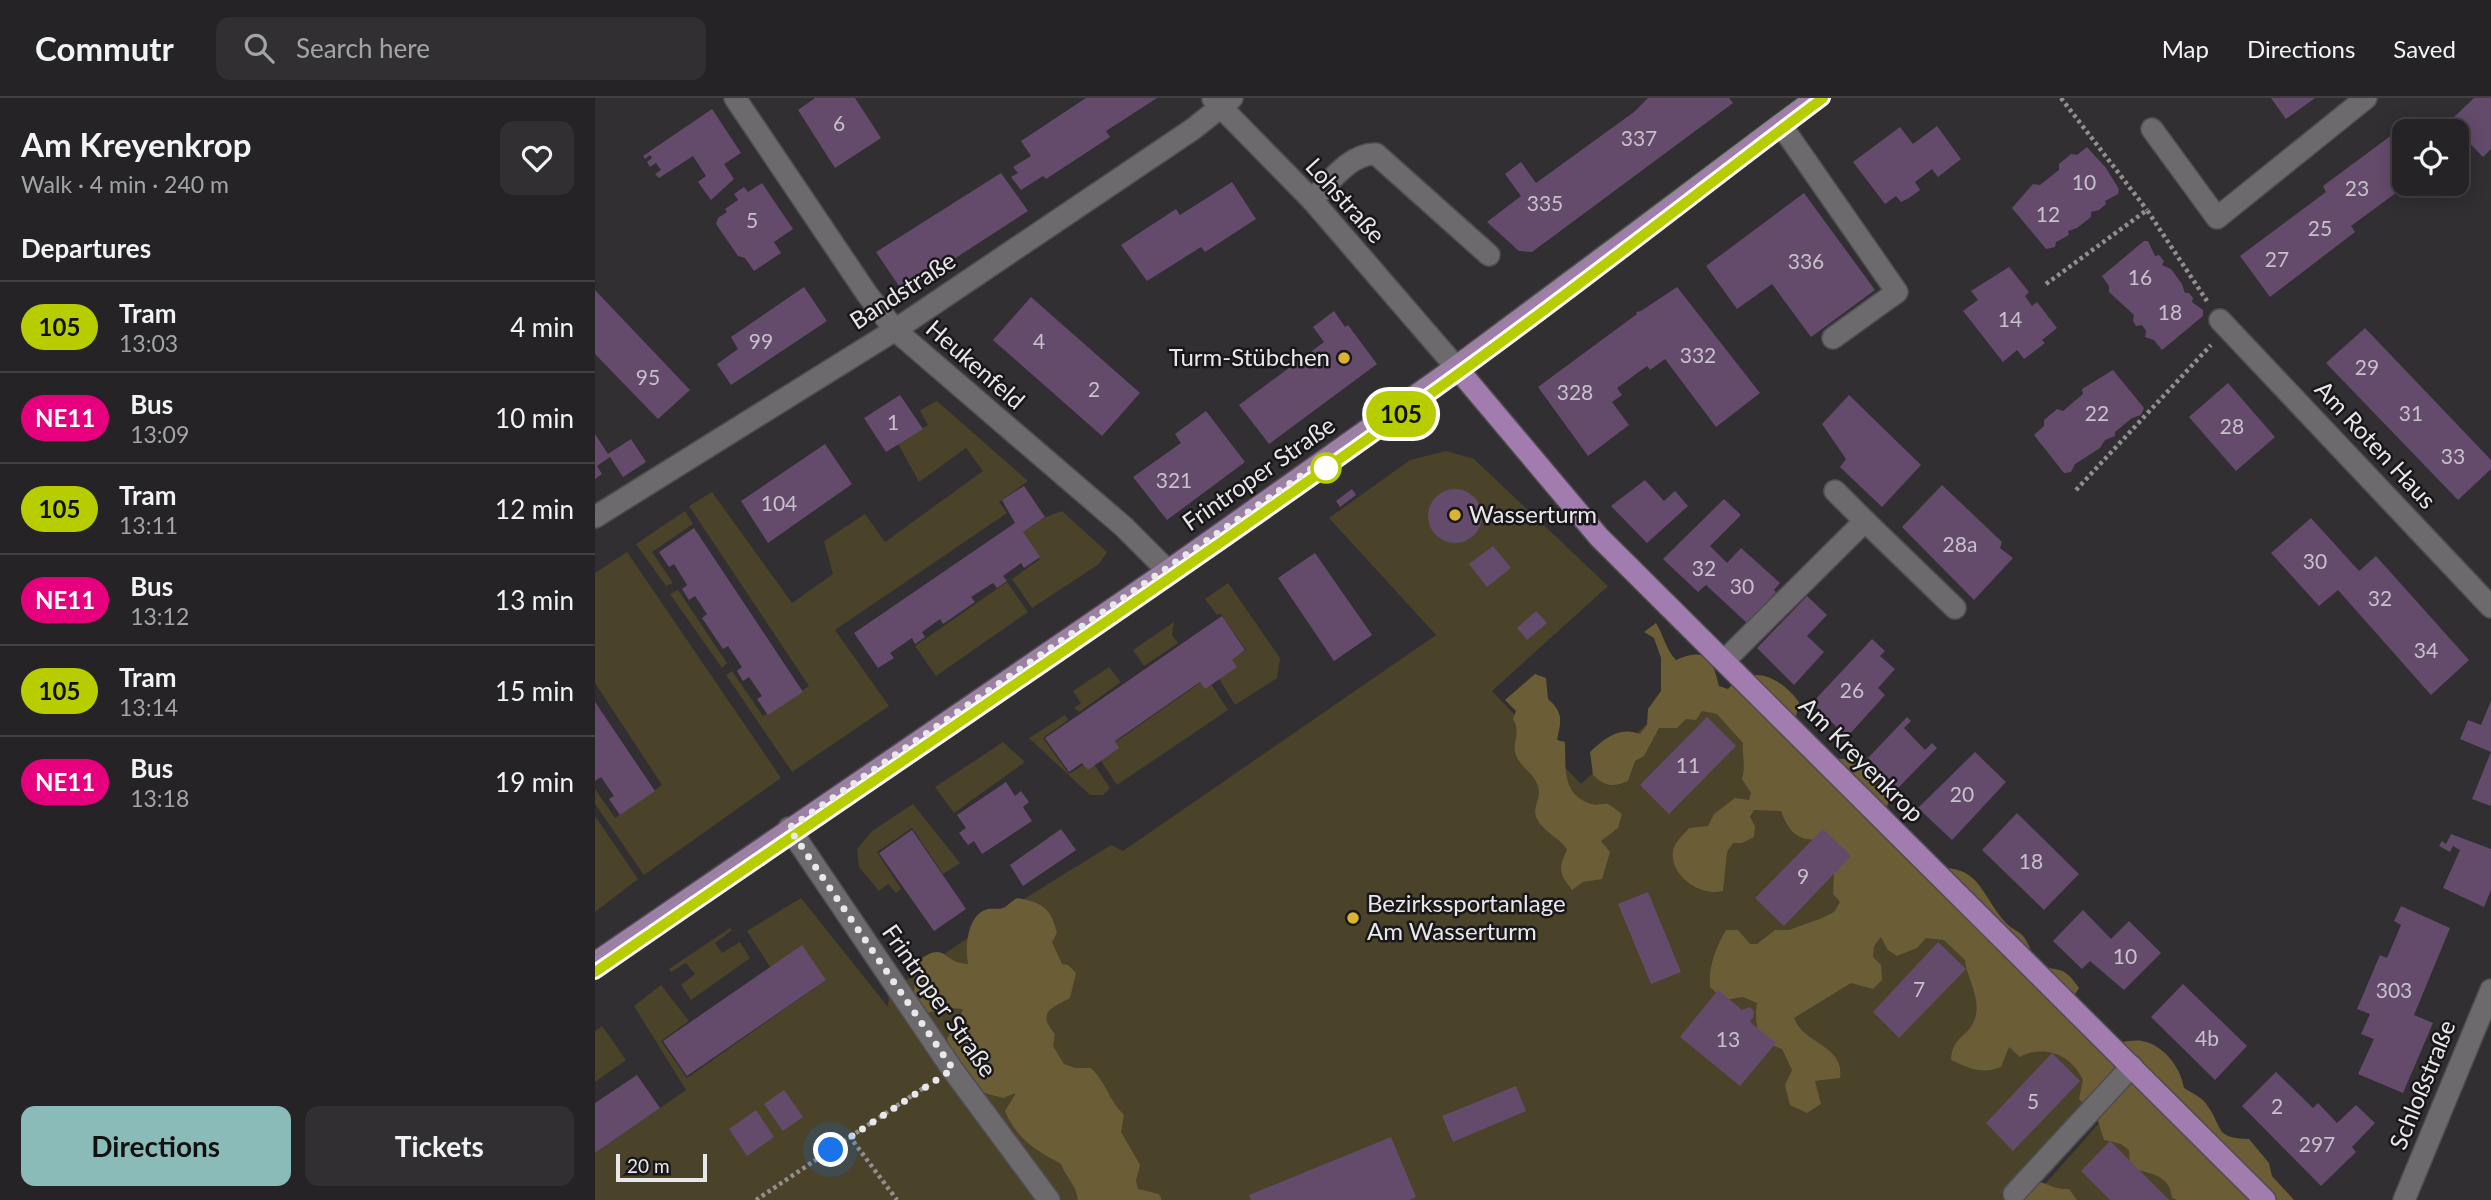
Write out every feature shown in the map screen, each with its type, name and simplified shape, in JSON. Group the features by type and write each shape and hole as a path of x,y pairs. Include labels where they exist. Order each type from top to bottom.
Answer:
{"main road":[{"name":"Frintroper Straße","path":"595,963 1167,571 1456,367 1817,98"},
{"name":"Am Kreyenkrop","path":"1456,367 1599,537 2265,1200"}],"street":[{"name":"Heukenfeld","path":"735,98 867,294 895,330 1124,527 1167,571"},
{"path":"2153,129 2217,218 2366,98"},
{"name":"Bandstraße","path":"595,517 895,330 1222,101"},
{"name":"Lohstraße","path":"1222,101 1312,200 1435,344"},
{"path":"1781,125 1897,292 1833,338"},
{"path":"1312,200 1354,159 1365,153 1376,154 1489,255"},
{"name":"Am Roten Haus","path":"2223,323 2491,607"},
{"name":"Am Kreyenkrop","path":"1435,344 1456,367"},
{"path":"1835,491 1955,608"},
{"path":"1724,661 1865,521"},
{"name":"Frintroper Straße","path":"789,828 953,1069 1049,1200"},
{"name":"Schloßstraße","path":"2405,1200 2491,990"},
{"path":"2014,1194 2132,1066"}],"path":[{"path":"2061,98 2147,210 2223,323 2076,491"},
{"path":"2046,284 2147,210"},
{"path":"757,1200 953,1069"},
{"path":"850,1137 897,1200"}],"shaded area":[{"path":"937,401 1028,481 999,502 1007,513 835,630 889,706 792,772 726,675 732,671 763,716 809,686 689,506 712,492 792,603 833,574 824,541 865,514 885,542 983,471 966,448 919,482 897,442 928,425 920,410"},
{"name":"Bezirkssportanlage Am Wasserturm","path":"1446,451 1474,459 1608,586 1492,691 1581,784 1697,678 2103,1082 2001,1195 2006,1200 595,1200 595,1153 686,1090 634,1006 661,985 689,1021 661,1041 687,1078 826,980 770,967 747,931 801,898 888,1007 889,992 1024,899 1111,845 1123,851 1436,635 1329,518 1410,460"},
{"path":"685,511 693,524 652,552 673,583 666,586 636,544"},
{"path":"1062,511 1107,552 1099,564 1032,608 1012,579 1040,559 1021,533 1046,517"},
{"path":"627,552 781,778 644,875 595,804 595,789 615,818 662,785 595,683 595,573"},
{"path":"1007,582 1028,612 936,676 915,646"},
{"path":"1228,583 1280,658 1277,678 1235,705 1215,672 1246,650 1220,613 1217,615 1205,599"},
{"path":"678,590 727,663 722,668 670,594"},
{"path":"1174,622 1172,635 1178,643 1144,666 1133,650"},
{"path":"1656,623 1676,660 1695,655 1707,658 1714,668 1719,686 1728,689 1747,676 1756,675 1775,680 1792,693 1799,702 1793,731 1824,760 1847,759 1870,771 1891,795 1884,815 1934,869 1949,868 1970,876 2006,923 2024,937 2037,960 2068,974 2079,988 2072,999 2104,1045 2142,1041 2164,1052 2175,1065 2184,1088 2205,1102 2224,1134 2249,1139 2269,1163 2272,1176 2294,1200 2172,1198 2168,1184 2163,1180 2151,1173 2130,1169 2129,1150 2121,1144 2104,1140 2097,1118 2079,1099 2083,1080 2078,1071 2065,1058 2056,1054 2038,1052 2020,1057 2009,1047 2001,1067 1987,1070 1969,1068 1951,1060 1954,1046 1973,1023 1977,1007 1965,960 1944,940 1926,938 1917,948 1897,956 1888,950 1881,937 1874,946 1873,957 1881,965 1882,980 1873,989 1851,983 1794,1018 1806,1034 1836,1058 1840,1067 1840,1078 1815,1081 1821,1104 1807,1113 1790,1105 1785,1085 1792,1070 1782,1049 1767,1042 1759,1032 1757,1003 1743,997 1724,1000 1710,987 1712,965 1726,930 1738,930 1750,944 1757,944 1775,930 1789,930 1834,912 1840,902 1833,894 1835,850 1820,841 1800,837 1793,832 1781,811 1754,810 1750,817 1755,826 1754,837 1742,843 1733,843 1727,852 1723,891 1697,888 1682,876 1673,860 1673,851 1679,839 1689,828 1708,826 1714,814 1735,798 1749,800 1751,793 1742,779 1743,743 1717,714 1702,711 1696,720 1686,719 1677,728 1659,728 1644,756 1635,761 1628,781 1609,785 1593,775 1590,752 1619,732 1640,734 1647,725 1648,709 1661,691 1661,658 1654,638 1644,632"},
{"path":"1109,667 1121,682 1079,712 1074,708 1081,703 1073,691"},
{"path":"1535,674 1546,678 1548,699 1559,713 1557,740 1565,742 1567,779 1574,794 1593,805 1608,804 1622,814 1618,828 1601,841 1610,852 1602,879 1583,882 1572,890 1561,871 1567,850 1537,819 1535,812 1539,796 1538,786 1516,755 1517,729 1513,719 1516,711 1505,700"},
{"path":"1207,678 1228,710 1117,785 1097,755"},
{"path":"1065,715 1068,720 1043,738 1069,774 1091,760 1110,788 1103,795 1090,795 1029,738"},
{"path":"1003,742 1025,762 954,813 935,787"},
{"path":"913,804 960,863 943,874 912,828 877,852 901,889 896,893 888,884 879,891 859,867 857,849 872,831"},
{"path":"595,816 638,879 595,912"},
{"path":"1018,898 1034,902 1049,912 1057,933 1052,942 1062,964 1068,965 1076,973 1070,998 1052,1008 1047,1016 1049,1027 1055,1034 1053,1046 1064,1064 1075,1068 1091,1068 1100,1079 1124,1115 1121,1132 1140,1165 1136,1181 1138,1189 1159,1194 1162,1200 1078,1200 1061,1164 1028,1143 1015,1129 1005,1111 1016,1093 1003,1098 958,1086 947,1038 963,1009 950,1008 927,1013 914,994 915,963 933,952 939,952 959,963 968,964 967,940 976,917 988,909 1003,908"},
{"path":"730,928 732,930 715,943 722,953 740,942 750,958 691,1000 681,985 695,974 686,963 671,972 669,969"},
{"path":"602,1026 626,1060 595,1082 595,1031"},
{"path":"2122,1097 2225,1200 2031,1200"},
{"path":"2035,1181 2069,1189 2077,1200 2024,1200 2025,1191"}],"building":[{"path":"815,98 855,98 881,138 835,168 798,110"},
{"path":"1086,98 1157,98 1106,131 1110,137 1046,179 1043,176 1021,190 1011,177 1018,173 1013,167 1031,156 1021,141"},
{"path":"1648,98 1729,98 1733,103 1532,252 1519,251 1487,222 1521,196 1505,174 1521,162 1536,183 1634,112"},
{"path":"2271,98 2315,98 2286,119"},
{"path":"2474,98 2491,98 2491,149 2483,157 2469,143 2469,119 2452,119"},
{"path":"712,109 741,153 724,164 734,179 711,200 698,182 706,176 693,156 659,178 655,174 661,170 656,163 650,167 647,162 652,158 650,155 645,159 643,156"},
{"path":"1937,126 1961,159 1938,177 1932,169 1915,182 1920,190 1909,198 1901,202 1896,196 1885,204 1853,162 1900,127 1913,144"},
{"path":"2392,135 2392,196 2351,226 2355,232 2270,297 2240,256 2326,192 2323,186"},
{"path":"2087,147 2106,168 2119,189 2118,194 2105,201 2106,204 2099,210 2091,212 2091,217 2077,228 2068,231 2069,235 2056,242 2055,247 2046,249 2012,208 2033,184 2040,185 2059,170 2059,164 2071,154 2077,155"},
{"path":"1001,173 1028,211 903,292 876,252"},
{"path":"1232,182 1256,219 1205,252 1201,247 1147,281 1121,245 1176,209 1180,215"},
{"path":"762,183 793,229 774,242 781,253 754,271 745,258 738,256 716,224 718,218 727,212 725,209 738,200 734,194 744,187 748,192"},
{"path":"1804,193 1875,290 1811,337 1772,284 1737,309 1706,266"},
{"path":"2144,241 2148,241 2155,256 2159,255 2164,261 2162,265 2171,269 2185,293 2189,293 2193,298 2192,302 2203,310 2203,316 2162,350 2154,340 2145,337 2146,331 2142,325 2136,326 2134,315 2109,292 2109,286 2102,276"},
{"path":"2009,267 2029,292 2025,296 2032,306 2037,302 2057,328 2042,340 2045,343 2024,359 2017,350 2003,362 1963,311 1978,300 1971,291"},
{"path":"804,287 827,321 731,385 717,364 738,349 731,337"},
{"path":"1677,287 1760,393 1716,427 1665,359 1650,370 1647,366 1617,388 1622,395 1612,402 1629,425 1588,456 1538,387 1637,314 1636,312"},
{"path":"595,290 690,390 658,419 595,354"},
{"path":"1031,297 1140,393 1102,436 993,340"},
{"path":"1334,311 1377,364 1269,444 1239,405 1324,342 1313,327"},
{"path":"2365,328 2491,460 2491,469 2458,500 2326,363"},
{"path":"2113,370 2144,408 2141,415 2132,418 2115,432 2115,436 2105,440 2100,448 2075,464 2071,472 2064,473 2034,435 2044,426 2044,420 2057,409 2063,411 2083,394 2082,389"},
{"path":"2228,383 2275,437 2236,471 2189,417"},
{"path":"900,395 923,429 886,452 864,418"},
{"path":"1849,395 1921,465 1882,507 1840,467 1846,459 1822,424"},
{"path":"1206,411 1245,462 1167,520 1133,477 1181,443 1175,434"},
{"path":"595,434 608,454 631,439 646,462 623,477 610,457 597,466 602,474 595,479"},
{"path":"825,444 852,484 768,543 741,501"},
{"path":"1645,480 1664,501 1675,491 1688,506 1647,543 1611,506"},
{"path":"1942,485 2002,542 2000,548 2013,558 1974,600 1902,527"},
{"path":"1024,486 1045,517 1023,532 1040,557 1024,568 1021,563 1003,576 1007,581 997,588 993,583 971,597 975,602 943,624 940,619 922,632 925,637 915,644 912,638 890,653 894,658 878,668 854,633 1015,523 1002,500"},
{"path":"1352,489 1356,495 1340,507 1336,501"},
{"name":"Wasserturm","path":"1455,489 1474,497 1482,516 1474,535 1455,543 1436,535 1428,516 1436,497"},
{"path":"1724,499 1741,515 1710,546 1727,563 1741,548 1780,583 1774,590 1776,592 1747,623 1706,585 1698,592 1663,559"},
{"path":"2311,518 2359,571 2376,556 2469,660 2431,695 2338,590 2319,606 2271,553"},
{"path":"694,528 803,692 768,715 757,699 762,696 749,677 743,681 737,671 742,667 728,646 723,649 702,618 707,614 695,596 689,600 682,589 687,585 674,564 669,567 659,552"},
{"path":"1493,546 1511,568 1487,587 1469,564"},
{"path":"1315,553 1372,635 1334,661 1278,578"},
{"path":"1807,596 1827,615 1807,636 1824,652 1794,685 1757,648"},
{"path":"1536,611 1547,623 1527,640 1517,628"},
{"path":"1222,616 1245,650 1232,660 1237,667 1205,689 1200,682 1115,741 1119,748 1088,770 1082,763 1069,772 1045,738"},
{"path":"1872,639 1885,651 1880,656 1895,669 1878,688 1885,695 1847,737 1812,703"},
{"path":"2491,701 2491,752 2460,739 2468,720 2481,725"},
{"path":"595,702 655,791 620,815 609,799 614,796 601,777 595,781"},
{"path":"1707,717 1736,746 1669,814 1640,785"},
{"path":"1907,717 1911,721 1904,728 1925,750 1932,743 1937,748 1898,788 1868,758"},
{"path":"1975,752 2006,782 1952,840 1918,808"},
{"path":"2491,752 2491,806 2472,799"},
{"path":"1006,782 1015,796 1021,791 1029,802 1023,807 1032,821 982,854 974,841 968,845 959,833 966,828 957,815"},
{"path":"2017,813 2079,874 2044,910 1982,850"},
{"path":"1061,829 1076,850 1023,886 1010,865"},
{"path":"1823,829 1851,856 1784,926 1755,898"},
{"path":"912,830 966,909 934,931 879,853"},
{"path":"2451,834 2491,849 2491,890 2484,907 2443,888 2460,850 2453,846 2450,852 2439,846 2442,841 2446,844"},
{"path":"1648,892 1681,972 1651,984 1618,904"},
{"path":"2401,906 2450,928 2414,1015 2433,1023 2403,1093 2358,1074 2374,1039 2361,1034 2370,1014 2357,1009 2380,955 2387,958 2401,925 2394,921"},
{"path":"2083,910 2111,939 2129,921 2161,953 2124,990 2090,961 2082,969 2053,941"},
{"path":"1938,942 1966,969 1899,1038 1873,1012"},
{"path":"802,945 826,980 687,1076 663,1041"},
{"path":"2183,984 2247,1046 2215,1080 2151,1017"},
{"path":"1718,990 1742,1010 1750,1007 1754,1016 1750,1022 1776,1043 1740,1086 1680,1037"},
{"path":"2052,1053 2080,1081 2013,1151 1986,1123"},
{"path":"2276,1072 2313,1108 2318,1103 2337,1123 2356,1105 2375,1123 2352,1147 2356,1152 2321,1186 2242,1106"},
{"path":"637,1075 660,1108 595,1153 595,1103"},
{"path":"1516,1086 1526,1111 1453,1142 1442,1116"},
{"path":"784,1090 803,1117 783,1131 764,1104"},
{"path":"756,1110 774,1137 747,1156 729,1129"},
{"path":"1391,1137 1416,1197 1409,1200 1251,1200 1249,1195"},
{"path":"2110,1141 2169,1200 2110,1200 2081,1171"}],"tram line":[{"path":"595,956 1329,449 1478,341 1800,98"},
{"path":"595,972 1340,458 1471,364 1823,98"},
{"name":"105","path":"595,972 1159,586 1340,458 1489,351 1823,98"}],"place":[{"name":"Turm-Stübchen","path":"1344,358"},
{"name":"Wasserturm","path":"1455,515"},
{"name":"Bezirkssportanlage Am Wasserturm","path":"1353,918"}],"route":[{"path":"831,1150 953,1069 789,828 1167,571 1318,464 1326,468"}]}
